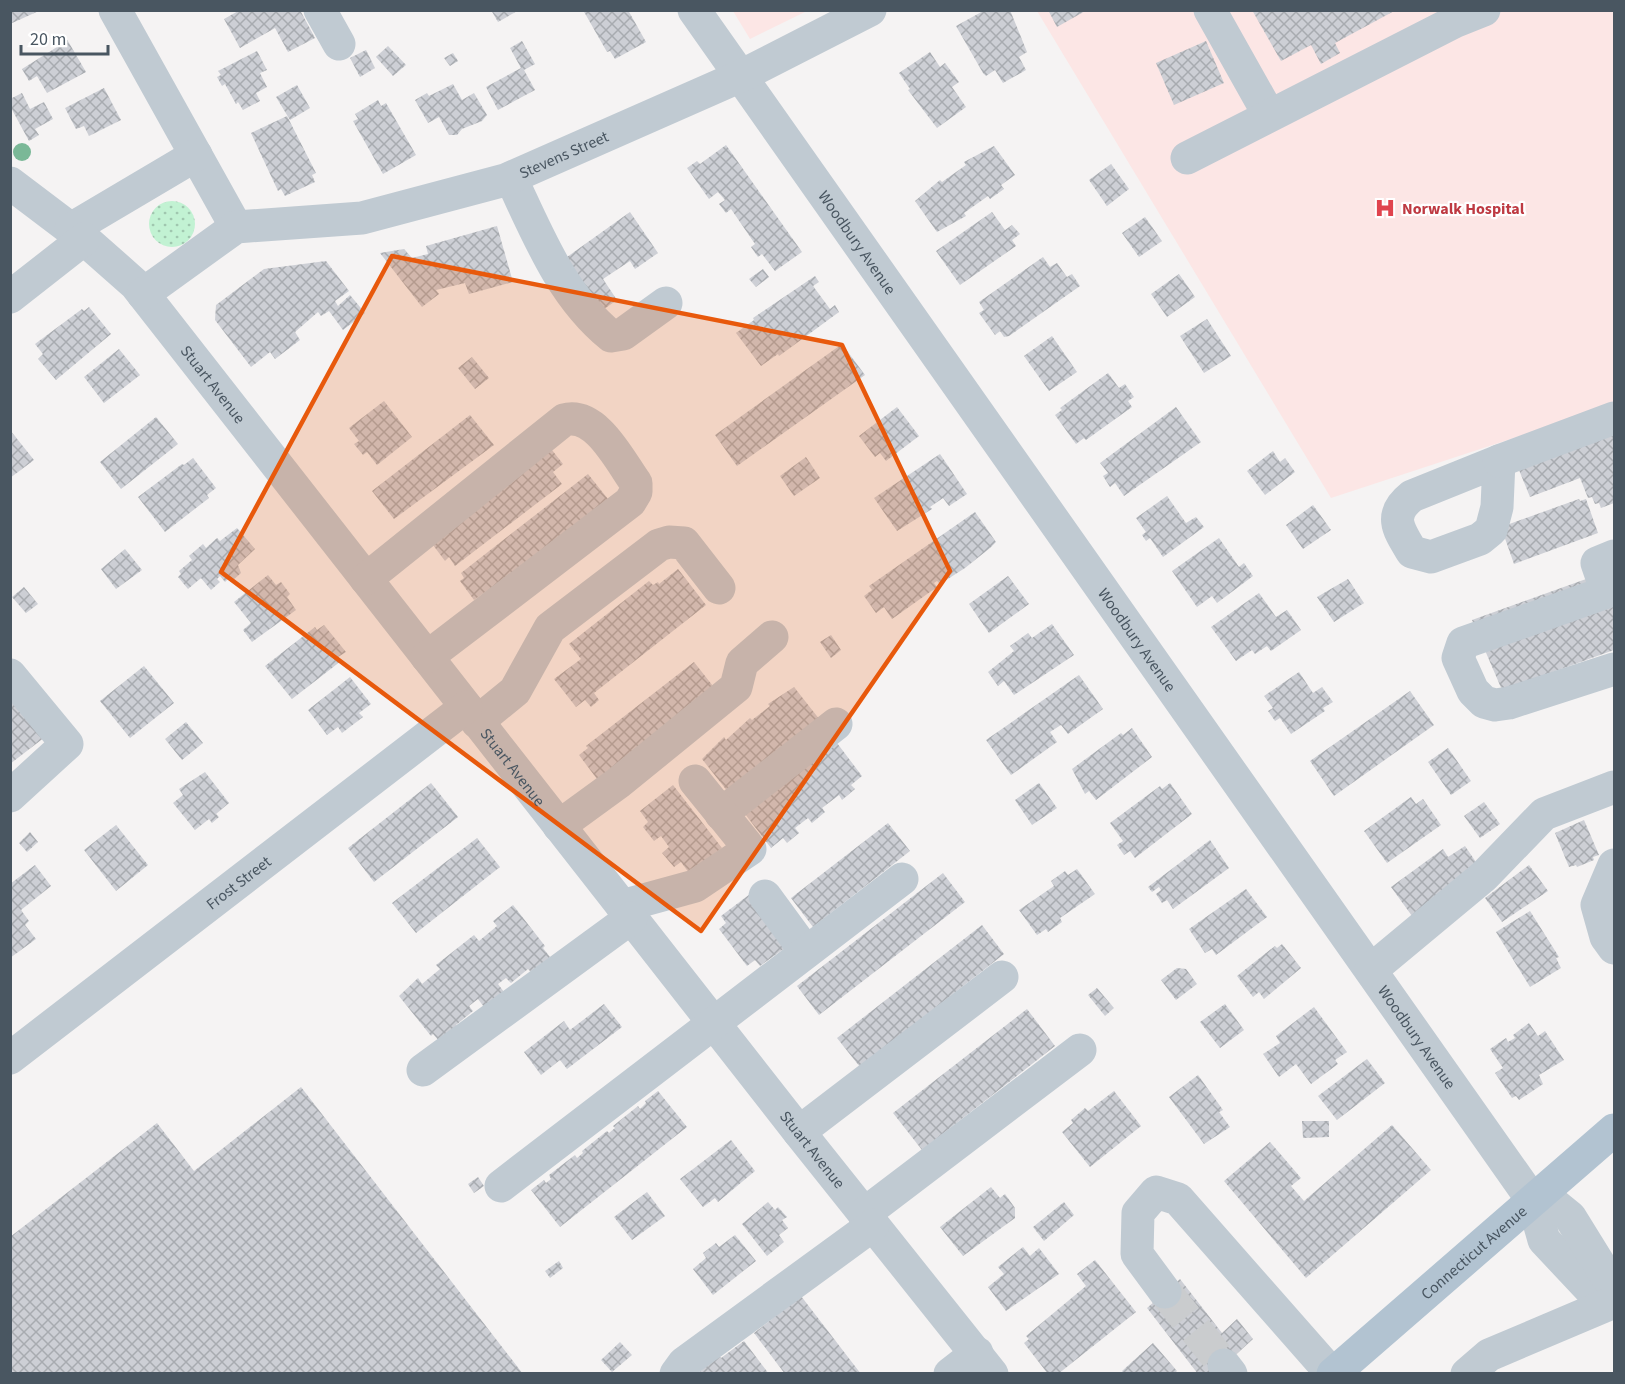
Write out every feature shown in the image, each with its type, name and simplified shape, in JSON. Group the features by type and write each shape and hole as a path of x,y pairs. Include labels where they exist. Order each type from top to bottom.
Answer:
{"main road":[{"name":"Connecticut Avenue","path":"1333,1374 1614,1130"}],"street":[{"path":"115,10 237,227 143,294"},
{"path":"320,10 339,44"},
{"name":"Woodbury Avenue","path":"694,10 1533,1201 1544,1240 1590,1289 1614,1300"},
{"name":"Stevens Street","path":"237,227 362,218 511,178 741,76 870,10"},
{"path":"1210,10 1269,115"},
{"path":"1187,158 1454,22 1484,10"},
{"path":"10,297 77,234 196,155"},
{"path":"511,178 548,260 570,292 599,326 611,336 623,334 666,303"},
{"name":"Stuart Avenue","path":"10,183 77,234 143,294 799,1132 985,1363"},
{"path":"366,579 564,420 574,417 587,421 602,437 636,483 636,492 630,502 426,657"},
{"path":"1499,461 1497,507 1491,530 1480,539 1431,557 1412,552 1402,536 1396,516 1400,504 1412,495 1499,461 1614,418"},
{"name":"Frost Street","path":"10,1058 471,715 515,691 550,628 659,545 684,543 719,588"},
{"path":"1614,556 1597,563 1607,592 1463,643 1458,658 1473,692 1484,702 1495,705 1509,703 1614,669"},
{"path":"559,826 618,783 736,687 742,663 772,638"},
{"path":"10,675 67,744 10,796"},
{"path":"721,814 836,724"},
{"path":"423,1070 627,912 695,886 750,849 695,781"},
{"path":"1371,970 1484,876 1544,814 1614,787"},
{"path":"1614,865 1597,905 1606,937 1614,948"},
{"path":"501,1186 902,879"},
{"path":"765,896 806,952"},
{"path":"799,1132 1002,977"},
{"path":"676,1374 684,1363 869,1220 1080,1050"},
{"path":"1165,1292 1137,1254 1138,1212 1156,1191 1178,1200 1333,1374"},
{"path":"1533,1201 1554,1204 1570,1217 1614,1288"},
{"path":"1467,1374 1489,1355 1614,1300"},
{"path":"950,1374 985,1363"}],"highlighted area":[{"path":"392,256 842,345 950,571 701,931 221,572"}],"shaded area":[{"path":"733,11 807,11 750,39"},
{"name":"Norwalk Hospital","path":"1037,11 1614,11 1614,405 1331,498"}],"green space":[{"path":"172,201 188,208 195,224 188,240 172,247 156,240 149,224 156,208"}],"building":[{"path":"13,10 41,10 10,24 10,12"},
{"path":"240,10 300,10 315,38 288,52 275,28 240,48 224,19"},
{"path":"491,10 519,10 498,22"},
{"path":"583,10 628,10 646,42 615,59 610,51 607,52"},
{"path":"985,10 1010,10 1027,52 1019,57 1026,70 1003,83 995,70 986,76 983,73 956,26"},
{"path":"1048,10 1087,10 1057,27"},
{"path":"1252,10 1396,10 1335,43 1340,53 1321,64 1311,45 1281,61"},
{"path":"65,36 86,72 47,93 37,76 29,81 22,69 57,47 55,42"},
{"path":"522,41 535,64 524,70 535,90 498,110 486,87 521,68 510,48"},
{"path":"1206,41 1224,83 1174,105 1156,63"},
{"path":"388,46 406,65 393,76 376,57"},
{"path":"366,50 375,68 360,77 350,58"},
{"path":"257,51 267,70 260,73 267,87 256,93 260,101 243,110 238,102 236,104 225,84 222,86 217,77 221,75 218,71"},
{"path":"930,52 940,67 945,63 959,82 952,87 966,107 937,128 908,90 910,89 899,73"},
{"path":"453,53 458,61 450,66 444,58"},
{"path":"453,84 462,100 474,93 487,115 482,121 462,129 457,135 449,135 439,117 428,123 415,100"},
{"path":"297,85 310,108 290,120 276,97"},
{"path":"104,88 121,120 89,136 84,126 76,129 65,108"},
{"path":"22,93 30,109 44,102 53,119 35,129 39,135 29,141 10,106 10,99"},
{"path":"378,100 381,106 386,103 416,155 383,174 353,121 358,119 355,114"},
{"path":"287,116 316,173 312,175 315,182 285,196 281,189 278,191 251,133"},
{"path":"726,145 802,252 775,271 762,254 758,257 751,247 755,244 731,209 726,213 719,204 725,200 718,192 709,199 687,168 697,161 700,164"},
{"path":"994,146 1015,175 1001,185 1004,189 990,199 988,196 964,213 966,216 937,232 915,201 940,180 942,182 966,165 964,162"},
{"path":"1111,164 1129,189 1107,206 1089,180"},
{"path":"630,212 658,253 635,269 630,261 603,279 617,300 597,314 560,262"},
{"path":"992,212 1005,230 1012,225 1020,234 1012,240 1016,246 960,285 936,251"},
{"path":"1145,217 1162,241 1139,257 1122,233"},
{"path":"497,226 513,282 469,294 465,283 436,290 439,294 422,307 380,253 404,249 412,258 428,254 426,246"},
{"path":"1043,257 1050,267 1057,263 1067,277 1072,274 1080,286 1009,336 1004,337 1000,331 995,335 979,313 984,310 979,302"},
{"path":"326,261 349,291 335,301 338,306 350,295 365,313 343,330 329,311 321,316 318,312 295,332 300,340 275,359 270,352 251,367 215,320 216,305 264,269"},
{"path":"763,269 769,277 756,287 749,279"},
{"path":"1179,274 1195,297 1167,317 1151,294"},
{"path":"815,276 819,282 813,286 830,309 835,305 839,312 779,356 778,354 761,366 736,333 754,320 753,318"},
{"path":"89,307 111,334 56,380 38,359 43,354 35,344 82,309 84,311"},
{"path":"1207,319 1231,356 1204,373 1180,336"},
{"path":"1052,336 1077,372 1049,391 1024,356"},
{"path":"842,344 865,375 737,466 715,435"},
{"path":"119,349 140,375 104,403 84,377"},
{"path":"472,357 489,378 475,389 458,368"},
{"path":"1108,373 1119,388 1125,384 1134,397 1128,401 1132,407 1086,440 1084,438 1076,444 1055,415 1062,410 1060,408"},
{"path":"384,401 412,437 377,465 367,452 363,455 354,444 359,441 349,428"},
{"path":"897,407 919,436 886,461 880,453 875,457 859,436"},
{"path":"1176,407 1201,442 1124,496 1115,483 1110,487 1103,476 1108,473 1100,463"},
{"path":"470,415 494,445 394,519 372,491"},
{"path":"156,417 178,444 121,489 100,462"},
{"path":"10,430 34,460 10,478"},
{"path":"1614,434 1614,503 1601,508 1599,503 1595,504 1592,497 1588,498 1580,478 1530,497 1519,470"},
{"path":"552,450 563,464 553,472 562,484 455,566 449,557 445,561 433,545"},
{"path":"1273,451 1280,462 1285,458 1295,472 1265,495 1247,471"},
{"path":"940,454 967,494 949,506 943,498 930,507 932,509 897,531 874,498"},
{"path":"806,457 820,478 794,496 780,476"},
{"path":"193,458 216,488 207,495 209,498 165,532 138,497"},
{"path":"588,474 612,504 474,600 460,581 464,578 461,573"},
{"path":"1167,496 1186,523 1196,517 1204,527 1163,557 1150,538 1146,541 1142,535 1146,532 1136,518"},
{"path":"1579,499 1580,501 1586,499 1598,533 1514,564 1501,527"},
{"path":"1313,505 1331,530 1303,549 1286,525"},
{"path":"975,512 996,542 965,568 940,584 937,581 934,583 937,587 892,619 884,607 876,613 864,596 872,590 869,586"},
{"path":"237,528 255,549 238,565 241,573 231,582 228,579 225,582 220,576 217,579 220,582 211,590 201,578 188,589 178,577 181,574 179,571 192,560 189,556 203,544 206,548 217,538 220,541"},
{"path":"1219,538 1239,567 1244,563 1253,576 1217,603 1212,596 1197,607 1172,571"},
{"path":"125,549 142,570 116,589 101,569"},
{"path":"678,569 706,605 594,693 599,700 591,707 585,700 576,707 554,679 581,659 569,644 649,581 653,585 658,582 659,584"},
{"path":"1614,569 1614,650 1502,690 1472,620"},
{"path":"268,575 276,585 281,582 290,594 287,597 296,610 252,642 243,630 251,623 234,602"},
{"path":"1008,576 1029,604 989,633 969,604"},
{"path":"1348,579 1364,603 1334,622 1317,597"},
{"path":"24,587 38,604 26,613 12,597"},
{"path":"1259,593 1276,617 1287,610 1301,630 1271,651 1267,646 1255,654 1252,650 1236,661 1211,627"},
{"path":"1052,624 1074,655 1014,695 1004,681 998,686 988,672 1014,651 1010,646 1028,633 1032,638"},
{"path":"324,625 346,652 338,657 341,661 292,699 265,666 315,627 317,630"},
{"path":"831,635 841,650 831,658 820,642"},
{"path":"694,662 720,695 600,783 579,755 588,748 586,746"},
{"path":"144,666 174,703 130,738 100,701"},
{"path":"1299,672 1313,693 1322,687 1333,702 1323,708 1325,711 1291,734 1280,718 1275,721 1268,711 1273,708 1264,696"},
{"path":"1079,675 1103,709 1068,734 1061,725 1050,732 1057,742 1011,775 986,740"},
{"path":"350,677 371,704 359,713 363,717 342,733 338,727 327,735 308,710"},
{"path":"794,687 820,720 728,792 702,759 724,737 726,740 750,718 752,720 770,706 768,704"},
{"path":"1410,691 1434,725 1334,796 1310,761"},
{"path":"10,693 45,737 10,764"},
{"path":"186,722 203,743 182,760 165,739"},
{"path":"1132,728 1152,757 1096,800 1089,791 1085,794 1072,769 1121,733 1123,735"},
{"path":"837,743 862,776 851,785 855,789 842,800 839,795 822,808 825,812 812,823 808,818 795,828 799,833 787,843 783,838 771,848 745,814"},
{"path":"1448,748 1471,781 1451,795 1428,762"},
{"path":"205,772 229,803 216,814 219,817 212,823 209,819 195,830 173,803 183,795 179,789"},
{"path":"431,783 458,817 374,882 348,848"},
{"path":"1039,783 1057,808 1032,825 1015,800"},
{"path":"1170,783 1192,814 1135,858 1130,851 1124,855 1117,845 1123,841 1110,823 1160,786 1162,789"},
{"path":"673,785 722,848 689,873 681,862 674,867 662,853 669,847 661,836 654,841 643,827 648,822 640,811"},
{"path":"1411,797 1416,804 1423,799 1441,825 1387,863 1364,831"},
{"path":"1484,802 1500,824 1480,838 1464,816"},
{"path":"1584,820 1599,855 1593,857 1594,860 1577,867 1576,865 1569,867 1555,833"},
{"path":"888,823 910,851 813,927 791,898"},
{"path":"116,825 148,865 116,891 84,850"},
{"path":"30,832 38,842 27,852 19,843"},
{"path":"477,838 500,867 416,933 392,903"},
{"path":"1210,840 1229,868 1173,909 1167,900 1162,903 1156,894 1161,890 1159,887 1152,892 1148,887"},
{"path":"1465,846 1480,868 1412,916 1391,887 1443,849 1448,857"},
{"path":"35,865 51,886 21,910 29,921 25,925 36,939 10,958 10,884"},
{"path":"1529,865 1548,891 1502,922 1485,898"},
{"path":"1077,869 1095,894 1060,918 1062,922 1048,932 1046,929 1037,935 1019,910 1054,886 1051,881 1065,871 1068,875"},
{"path":"943,873 965,902 819,1015 797,986"},
{"path":"1246,889 1267,917 1216,955 1212,949 1205,953 1189,929"},
{"path":"750,894 789,945 760,966 755,960 747,966 719,929 726,923 721,916"},
{"path":"513,905 545,946 543,948 550,957 532,973 528,969 511,983 506,978 498,984 504,992 484,1007 478,999 469,1006 473,1011 456,1025 460,1029 440,1042 433,1034 431,1036 399,996 418,978 422,984 440,969 436,965 474,935 479,941 497,926 493,921"},
{"path":"1530,911 1559,957 1556,958 1561,968 1530,987 1496,932"},
{"path":"982,925 1004,954 860,1067 837,1038"},
{"path":"1282,944 1301,968 1264,999 1259,992 1253,997 1237,976 1275,946 1277,948"},
{"path":"1177,968 1186,969 1197,984 1176,1000 1161,980"},
{"path":"1097,988 1114,1008 1105,1016 1088,995"},
{"path":"604,1004 622,1027 567,1069 560,1060 541,1075 524,1052 564,1021 570,1030"},
{"path":"1225,1004 1244,1030 1220,1048 1200,1022"},
{"path":"1314,1007 1347,1052 1335,1060 1338,1064 1311,1084 1296,1064 1279,1077 1263,1054 1280,1043 1276,1036"},
{"path":"1027,1009 1055,1046 922,1150 893,1113"},
{"path":"1529,1023 1538,1036 1545,1031 1564,1060 1539,1075 1543,1084 1519,1100 1516,1096 1512,1098 1495,1073 1503,1068 1490,1049 1506,1038 1508,1042 1515,1038 1513,1035"},
{"path":"1367,1059 1385,1083 1337,1120 1318,1096"},
{"path":"1198,1075 1223,1110 1219,1112 1230,1127 1204,1144 1169,1097"},
{"path":"301,1087 523,1374 10,1374 10,1237 157,1123 194,1171"},
{"path":"658,1091 687,1127 560,1227 531,1190 544,1180 546,1183 551,1179 549,1175 575,1155 577,1158 583,1153 582,1151 607,1131 609,1133 615,1128 613,1126 638,1106 640,1109 646,1103 645,1101"},
{"path":"1114,1091 1141,1126 1090,1167 1062,1132 1073,1123 1071,1120 1085,1108 1088,1111"},
{"path":"1302,1121 1329,1121 1329,1137 1303,1138"},
{"path":"1392,1125 1431,1170 1306,1278 1224,1181 1270,1142 1301,1178 1291,1186 1304,1201"},
{"path":"731,1140 755,1171 718,1202 715,1198 703,1207 680,1179"},
{"path":"478,1177 484,1186 474,1193 468,1184"},
{"path":"991,1187 1000,1198 1005,1194 1015,1208 1015,1218 963,1256 940,1227"},
{"path":"647,1192 665,1216 632,1240 614,1217"},
{"path":"768,1202 775,1210 778,1207 787,1217 782,1220 788,1228 779,1235 784,1242 767,1256 742,1224"},
{"path":"1064,1202 1074,1215 1044,1241 1033,1227"},
{"path":"735,1235 756,1261 713,1295 693,1269 706,1258 703,1253 716,1243 719,1247"},
{"path":"1023,1247 1030,1256 1039,1248 1059,1274 1006,1311 988,1287 1004,1274 998,1267"},
{"path":"1095,1260 1136,1312 1058,1374 1048,1374 1024,1343 1029,1339 1026,1336 1086,1286 1077,1274"},
{"path":"559,1261 563,1268 550,1278 545,1271"},
{"path":"1180,1279 1222,1333 1237,1319 1253,1339 1215,1374 1198,1374 1147,1308"},
{"path":"801,1296 861,1374 785,1374 754,1333"},
{"path":"744,1341 769,1374 697,1374 719,1355 721,1358"},
{"path":"620,1342 632,1355 612,1372 601,1360"},
{"path":"1153,1343 1177,1371 1174,1374 1124,1374 1122,1371"}],"tunnel":[{"path":"1165,1292 1224,1365"}],"place":[{"name":"Norwalk Hospital","path":"1385,208"}]}
